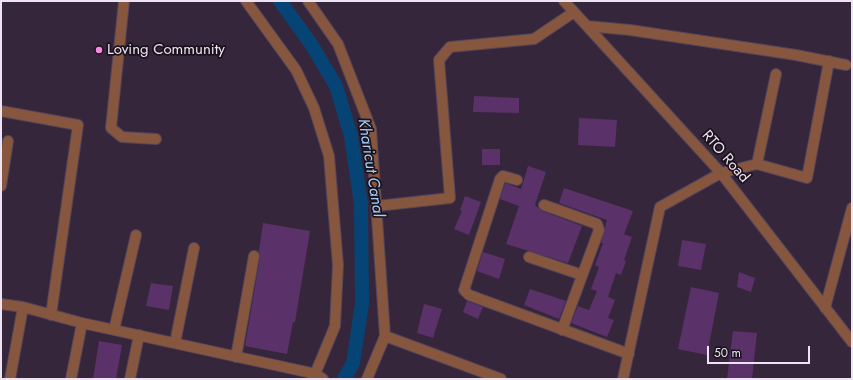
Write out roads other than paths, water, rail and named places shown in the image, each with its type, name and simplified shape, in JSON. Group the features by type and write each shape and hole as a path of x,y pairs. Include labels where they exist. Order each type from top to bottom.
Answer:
{"street":[{"path":"124,1 111,128 122,137 156,139"},
{"path":"1,304 22,307 82,323 236,357 317,377 335,326 338,265 329,156 314,108 296,70 246,1"},
{"path":"308,1 338,44 371,129 385,336 367,379"},
{"name":"RTO Road","path":"564,1 721,173 852,342"},
{"path":"377,206 450,198 440,60 450,47 534,39 574,12"},
{"path":"587,26 637,31 796,54 846,65"},
{"path":"623,379 660,207 721,173 757,164 807,178 829,61"},
{"path":"757,164 776,74"},
{"path":"1,111 78,125 50,315"},
{"path":"1,186 8,141"},
{"path":"517,180 503,176 500,178 464,290 469,295 629,354"},
{"path":"544,205 597,224 600,230 562,330"},
{"path":"825,308 852,208"},
{"path":"114,330 136,235"},
{"path":"175,343 194,248"},
{"path":"236,357 254,256"},
{"path":"529,257 582,275"},
{"path":"10,379 22,307"},
{"path":"71,379 82,323"},
{"path":"130,379 139,335"},
{"path":"385,336 501,379"}],"waterway":[{"name":"Kharicut Canal","path":"280,1 311,44 336,86 351,136 361,204 362,304 353,363 344,379"}],"place":[{"name":"Loving Community","path":"99,50"}]}
